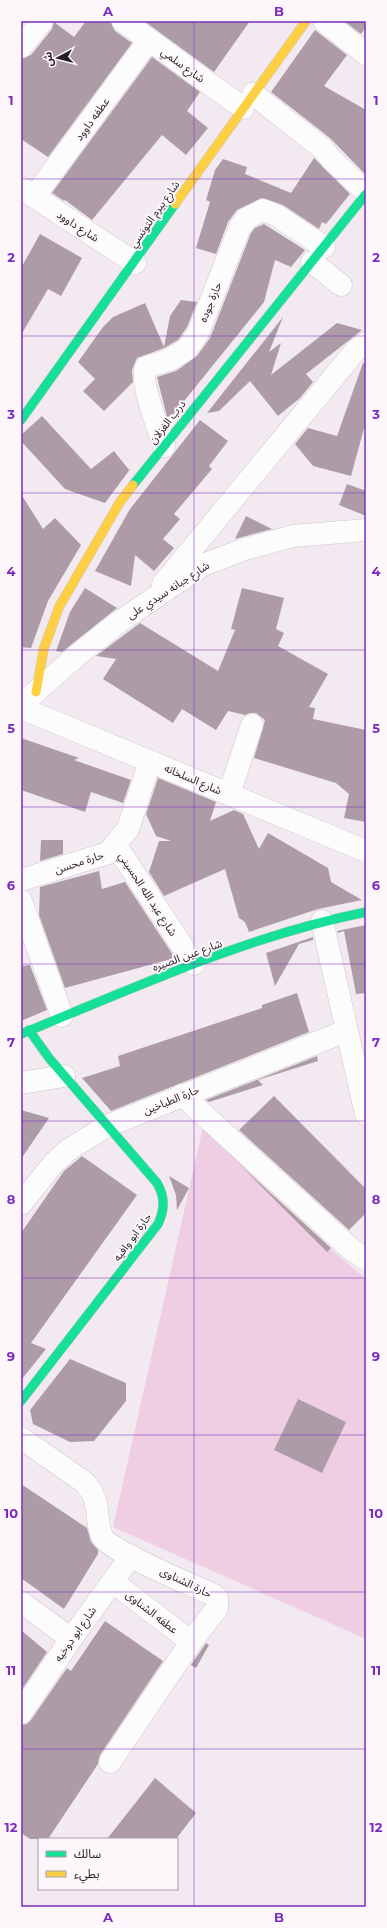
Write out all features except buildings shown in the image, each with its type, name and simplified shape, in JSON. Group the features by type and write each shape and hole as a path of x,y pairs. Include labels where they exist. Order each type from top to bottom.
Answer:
{"street":[{"path":"21,47 42,21"},
{"name":"شارع سلمي","path":"123,21 149,40 322,148 332,160 366,193"},
{"name":"شارع بيرم التونسي","path":"21,420 135,263 248,101 306,21"},
{"path":"324,21 366,54"},
{"name":"عطفه داوود","path":"28,193 149,40"},
{"name":"شارع داوود","path":"28,193 135,263"},
{"name":"درب الغزلان","path":"26,701 44,648 67,592 120,502 366,193"},
{"name":"حارة جوده","path":"164,446 146,388 143,371 146,366 169,360 187,349 198,333 240,227 247,218 263,210 276,215 318,255"},
{"path":"318,255 341,285"},
{"path":"147,603 356,350 366,343"},
{"name":"شارع جبانه سيدي على","path":"26,701 81,652 118,622 203,565 245,549 293,536 366,530"},
{"name":"شارع السلخانه","path":"26,701 150,761 366,851"},
{"path":"229,794 252,725"},
{"name":"حارة محسن","path":"21,880 108,853 128,829 150,761"},
{"name":"شارع عبد الله الحسيني","path":"115,844 194,964"},
{"path":"21,901 62,1016"},
{"name":"شارع عين الصيره","path":"25,1032 194,964 322,921 366,912"},
{"path":"322,921 366,1114"},
{"name":"حارة الطباخين","path":"21,1204 53,1164 68,1150 107,1126 346,1031"},
{"name":"حارة ابو وافيه","path":"21,1401 158,1224 163,1214 165,1203 163,1192 158,1183 25,1032"},
{"path":"21,1083 64,1076"},
{"path":"182,1095 351,1249 366,1259"},
{"name":"حارة الشناوى","path":"21,1438 84,1482 92,1490 96,1500 102,1537 109,1544 214,1595 217,1598 217,1608 191,1642 110,1762"},
{"name":"شارع ابو دوخيه","path":"21,1713 71,1639 131,1556"},
{"name":"عطفه الشناوى","path":"113,1582 191,1642"},
{"path":"21,1602 71,1639"}],"shaded area":[{"path":"203,1127 300,1223 366,1279 366,1639 113,1527"}],"traffic: fast":[{"path":"133,485 366,194"},
{"path":"21,420 175,204"},
{"path":"21,1034 148,982 234,949 322,922 366,912"},
{"path":"21,1401 158,1224 163,1208 162,1193 157,1183 49,1058 29,1030"}],"traffic: slow":[{"path":"175,204 306,21"},
{"path":"36,692 44,648 59,607 120,502 133,485"}]}
